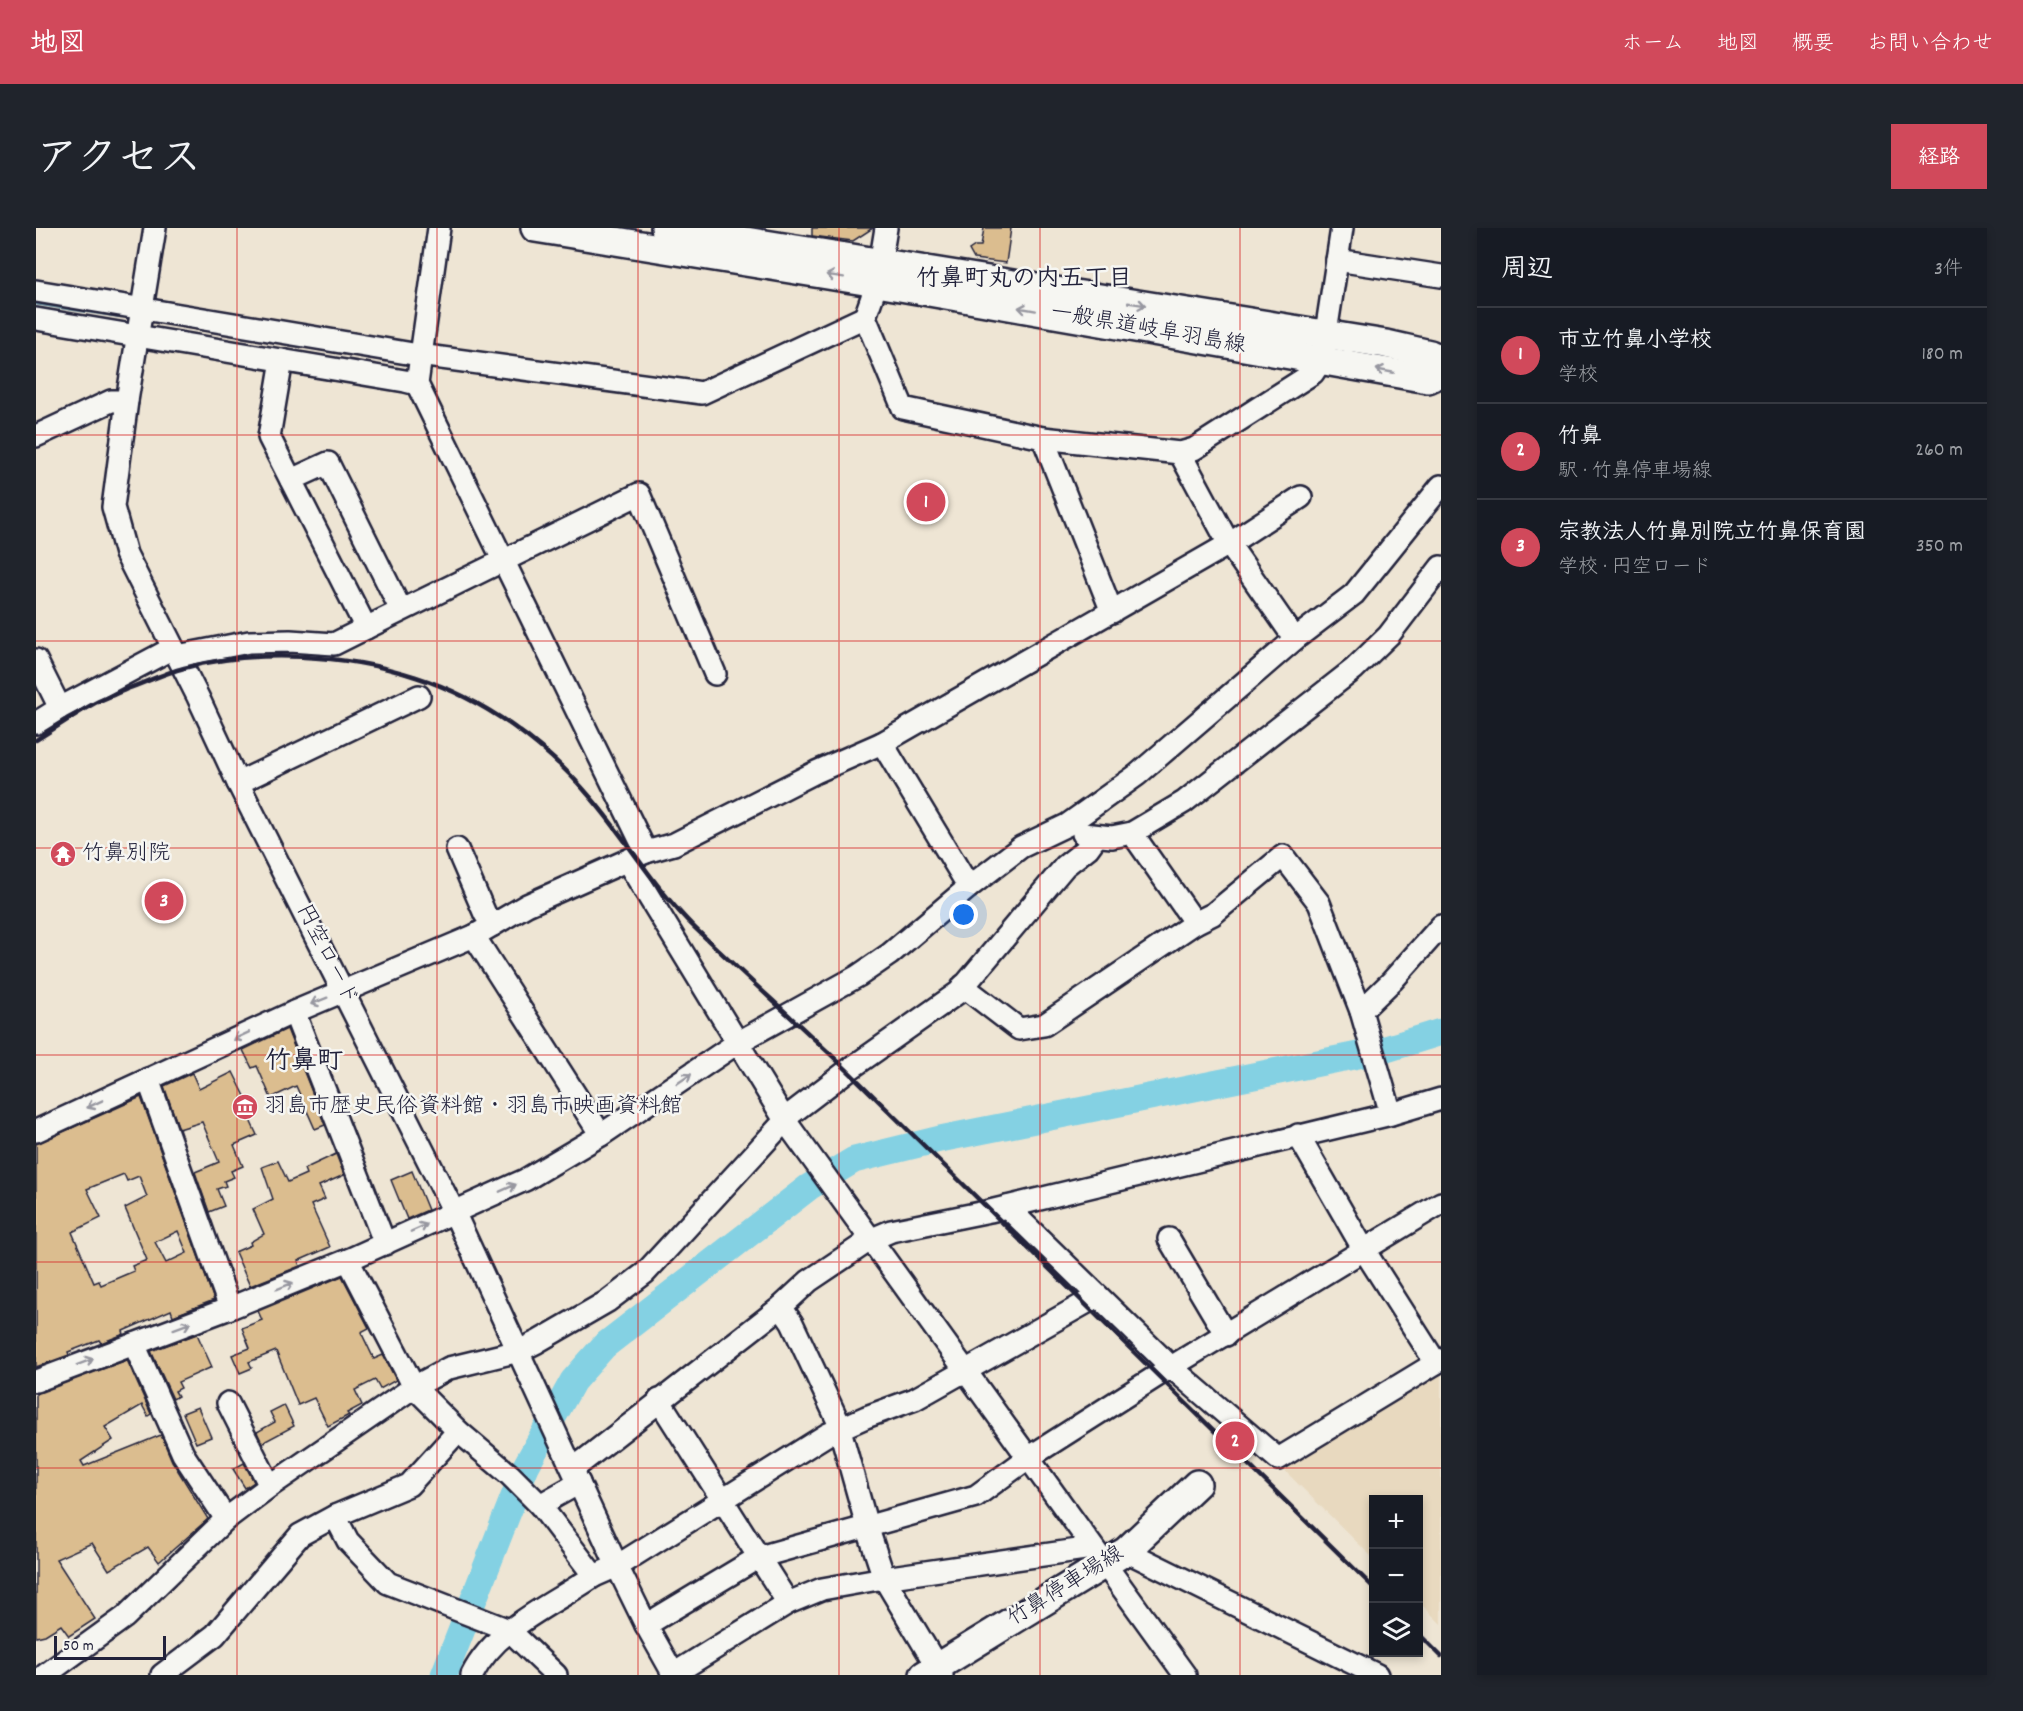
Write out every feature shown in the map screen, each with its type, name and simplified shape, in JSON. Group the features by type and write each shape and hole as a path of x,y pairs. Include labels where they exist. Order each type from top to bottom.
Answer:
{"main road":[{"name":"一般県道岐阜羽島線","path":"535,228 878,273 1324,347 1428,379 1441,373"},
{"name":"一般県道岐阜羽島線","path":"665,228 878,273"},
{"name":"一般県道岐阜羽島線","path":"1324,347 1386,344 1430,354 1441,359"},
{"name":"竹鼻停車場線","path":"934,1672 1107,1555 1197,1484"}],"street":[{"name":"円空ロード","path":"155,228 127,401 113,507 126,554 198,697 238,783 454,1212 616,1566 673,1675"},
{"path":"439,228 419,355 417,384 503,560 637,856 737,1043 786,1122 1028,1458 1107,1555 1185,1675"},
{"path":"886,228 878,273 866,317 903,408 1043,438 1180,453 1194,449 1313,373 1324,347 1342,228"},
{"path":"1337,260 1441,276"},
{"path":"36,291 282,360 417,384"},
{"path":"36,319 141,322 419,355 702,393 866,317"},
{"path":"282,360 269,437 366,628"},
{"path":"36,436 111,401 127,401"},
{"path":"1043,438 1112,612"},
{"path":"1180,453 1229,544 1295,639"},
{"path":"291,480 327,463 401,610"},
{"path":"36,1381 230,1308 348,1260 525,1180 601,1135 737,1043 858,976 890,954 969,887 1021,847 1067,825 1137,775 1295,639 1354,594 1441,486"},
{"path":"36,723 60,708 175,652 249,642 290,641 334,644 639,494 715,674"},
{"path":"36,1131 294,1012 474,936 527,905 637,856 674,844 816,772 882,743 1229,544 1301,497"},
{"path":"1067,825 1076,832 1096,837 1112,837 1132,832 1184,802 1354,669 1435,591 1441,567"},
{"path":"36,660 60,708"},
{"path":"238,783 419,696"},
{"path":"882,743 969,887"},
{"path":"1132,832 1195,923"},
{"path":"45,1675 125,1617 226,1518 414,1387 449,1368 519,1351 608,1301 645,1273 792,1113 959,992 1065,866 1088,848 1096,837"},
{"path":"457,849 485,914 493,925"},
{"path":"963,986 1019,1029 1044,1025 1195,923 1213,914 1283,856 1319,903 1361,1011 1391,1114"},
{"path":"1361,1011 1392,981 1441,926"},
{"path":"474,936 601,1135"},
{"path":"294,1012 385,1244"},
{"path":"148,1080 230,1308"},
{"path":"534,1500 576,1476 659,1400 781,1307 809,1281 870,1240 899,1229 1007,1207 1391,1114 1441,1099"},
{"path":"1007,1207 1171,1367 1278,1459 1438,1362 1364,1250 1298,1135"},
{"path":"646,1625 759,1557 976,1496 1028,1458 1171,1367 1441,1203"},
{"path":"1169,1239 1226,1335"},
{"path":"348,1260 414,1387 458,1431 510,1475 534,1500 594,1576"},
{"path":"472,1675 479,1661 509,1630 594,1576 616,1566 839,1429 915,1399 1098,1296"},
{"path":"781,1307 792,1323 837,1419 884,1578 934,1672"},
{"path":"134,1344 183,1454 226,1518"},
{"path":"659,1400 788,1603"},
{"path":"228,1402 270,1486"},
{"path":"162,1675 214,1635 300,1535 336,1516 409,1485 458,1431"},
{"path":"336,1516 348,1541 388,1583 509,1630 556,1675"},
{"path":"673,1675 788,1603 822,1589 884,1578 1107,1555 1377,1675"}],"shaded area":[{"path":"1441,1367 1441,1624 1423,1606 1423,1495 1369,1495 1369,1554 1282,1468"}],"building":[{"path":"812,228 873,228 853,241 812,236"},
{"path":"984,228 1011,228 1006,263 974,259 969,250 975,246 981,246"},
{"path":"287,1029 325,1125 315,1129 296,1086 271,1098 257,1066 252,1068 243,1050"},
{"path":"233,1072 255,1116 249,1118 257,1135 234,1145 243,1166 231,1171 234,1177 224,1181 226,1186 217,1189 224,1206 209,1212 195,1172 219,1162 202,1122 179,1129 164,1086 192,1073 199,1089"},
{"path":"141,1097 214,1300 173,1316 171,1310 123,1331 124,1334 101,1343 99,1340 68,1352 69,1355 36,1367 36,1144","holes":["124,1174 127,1181 139,1176 147,1197 125,1208 147,1260 132,1266 134,1271 101,1285 99,1281 94,1283 72,1232 101,1218 87,1189","178,1231 187,1253 166,1263 155,1242"]},
{"path":"336,1154 344,1175 319,1186 325,1199 311,1205 330,1247 298,1261 300,1266 250,1286 235,1252 251,1245 250,1242 264,1234 253,1209 273,1199 262,1167 278,1161 288,1182 306,1174 304,1169"},
{"path":"412,1171 428,1210 407,1219 391,1180"},
{"path":"342,1276 369,1328 361,1332 374,1359 383,1355 396,1380 380,1389 375,1380 355,1390 362,1405 328,1426 314,1398 298,1405 276,1351 249,1362 252,1368 240,1373 232,1355 250,1348 242,1328 262,1320 258,1311"},
{"path":"197,1334 212,1367 178,1382 181,1388 175,1391 178,1396 173,1399 151,1351"},
{"path":"127,1360 151,1414 148,1416 142,1405 105,1427 113,1440 81,1461 84,1466 161,1435 172,1461 208,1519 159,1562 148,1547 109,1570 92,1543 56,1559 95,1619 69,1636 61,1625 45,1635 36,1637 36,1393"},
{"path":"284,1405 294,1426 262,1443 257,1432 275,1422 270,1412"},
{"path":"198,1407 211,1437 196,1443 183,1413"},
{"path":"244,1463 254,1482 245,1488 233,1469"}],"waterway":[{"path":"36,303 121,316"},
{"path":"444,1675 526,1466 573,1381 604,1346 809,1187 854,1160 940,1139 1383,1050 1441,1032"}],"railway":[{"path":"36,740 95,703 163,675 211,662 270,656 331,659 389,669 441,686 489,711 534,742 555,760 592,799 654,881 695,928 847,1070 1369,1583"},
{"path":"1423,1638 1441,1656"}],"place":[{"name":"市立竹鼻小学校","path":"926,502"},
{"name":"竹鼻別院","path":"63,854"},
{"name":"宗教法人竹鼻別院立竹鼻保育園","path":"164,901"},
{"name":"羽島市歴史民俗資料館・羽島市映画資料館","path":"245,1107"},
{"name":"竹鼻","path":"1235,1441"}],"district":[{"name":"竹鼻町丸の内五丁目","path":"1024,280"},
{"name":"竹鼻町","path":"304,1062"}]}
